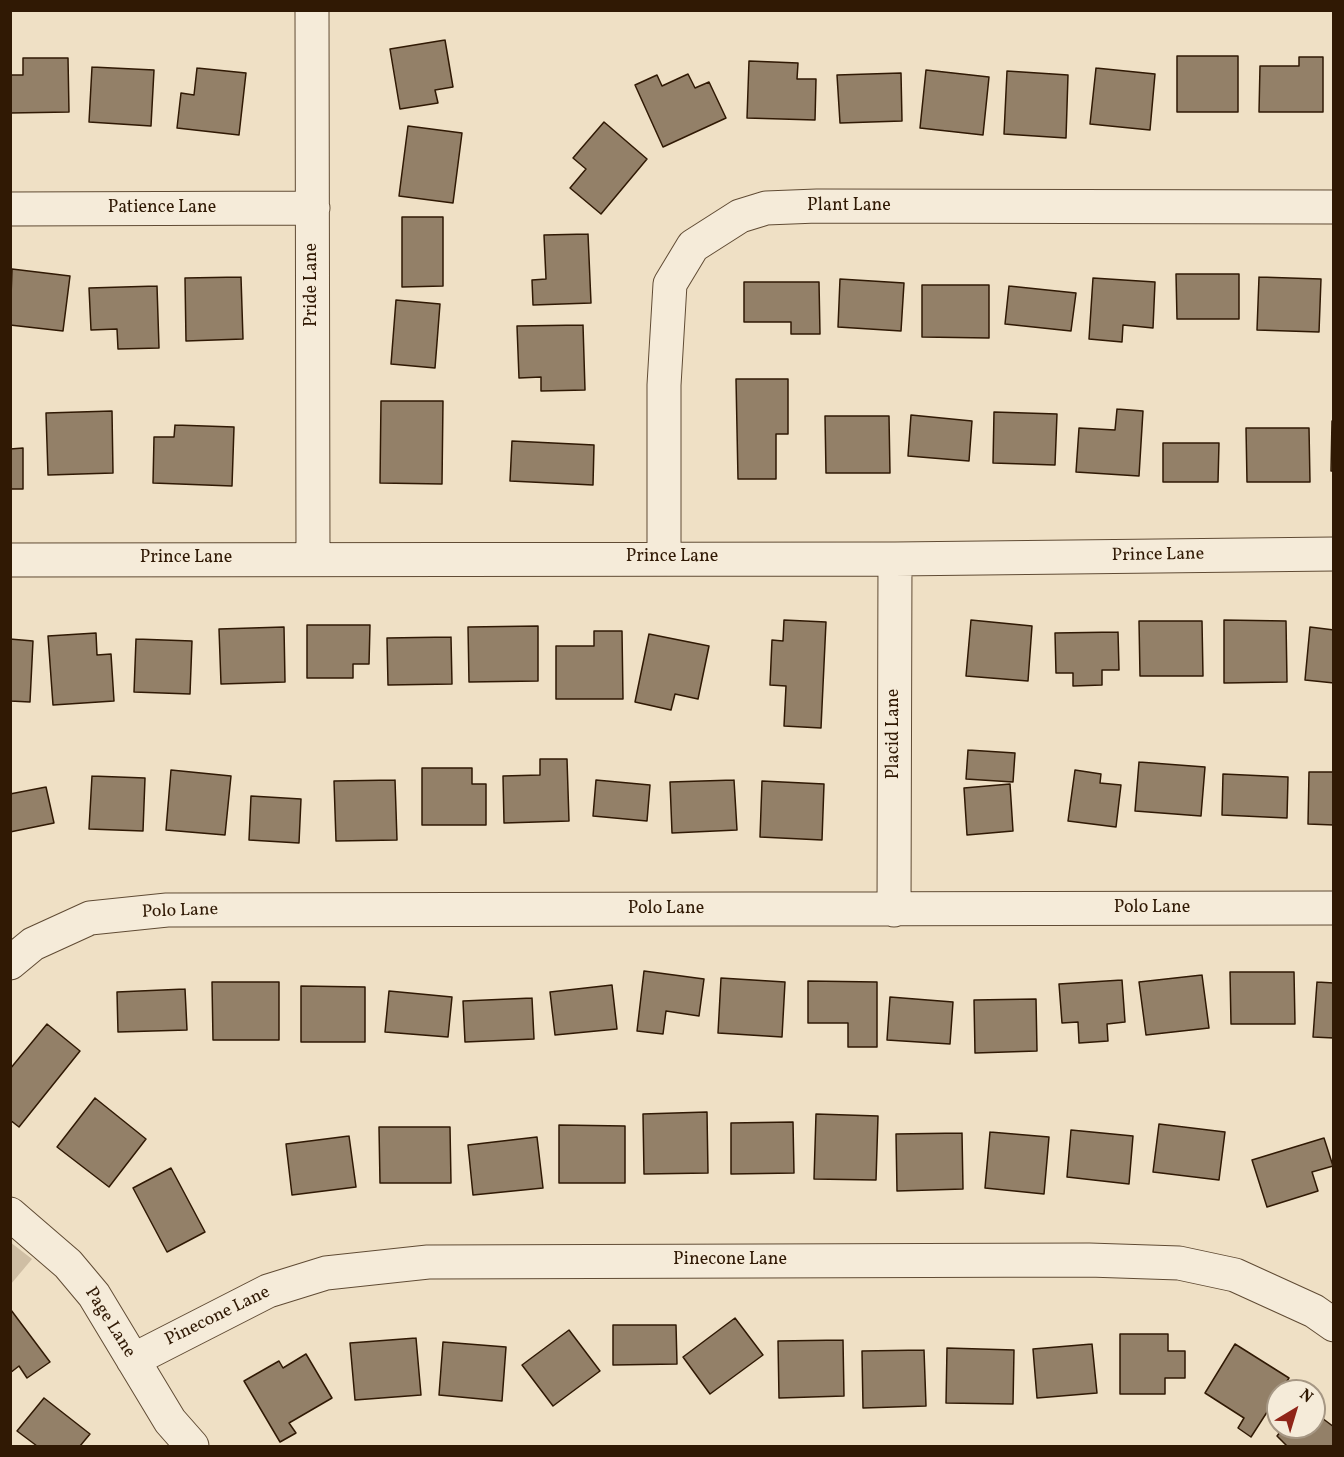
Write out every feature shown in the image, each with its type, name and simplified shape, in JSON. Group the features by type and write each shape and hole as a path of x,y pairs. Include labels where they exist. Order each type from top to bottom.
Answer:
{"street":[{"name":"Pride Lane","path":"312,10 313,559"},
{"name":"Plant Lane","path":"664,558 663,385 670,284 693,246 740,216 766,208 818,206 1334,207"},
{"name":"Patience Lane","path":"10,209 313,208"},
{"name":"Prince Lane","path":"10,560 895,559 1334,555"},
{"name":"Placid Lane","path":"894,910 895,559"},
{"name":"Polo Lane","path":"10,963 33,944 90,918 167,910 1334,908"},
{"name":"Page Lane","path":"10,1214 75,1272 94,1295 170,1421 192,1446"},
{"name":"Pinecone Lane","path":"133,1360 268,1291 326,1273 428,1262 1089,1260 1179,1263 1234,1275 1314,1311 1334,1325"}],"shaded area":[{"path":"10,1242 32,1259 11,1284 10,1284"}],"building":[{"path":"445,40 453,87 435,90 438,103 400,109 390,49"},
{"path":"1177,56 1238,56 1238,112 1177,112"},
{"path":"1299,57 1323,57 1323,112 1259,112 1260,66 1299,66"},
{"path":"23,58 68,58 69,112 10,113 10,75 23,75"},
{"path":"749,61 798,63 797,79 816,79 815,120 747,118"},
{"path":"92,67 154,70 151,126 89,122"},
{"path":"197,68 246,73 239,135 177,128 181,93 194,95"},
{"path":"1096,68 1155,74 1150,130 1090,124"},
{"path":"926,70 989,77 983,135 920,128"},
{"path":"1007,71 1068,75 1066,138 1004,134"},
{"path":"901,73 902,121 840,123 837,75"},
{"path":"688,74 695,88 709,82 726,118 663,147 635,85 657,75 662,86"},
{"path":"604,122 647,159 601,214 570,188 586,169 573,158"},
{"path":"408,126 462,133 453,203 399,196"},
{"path":"402,217 443,217 443,286 402,287"},
{"path":"588,234 591,303 533,305 532,280 546,279 544,235"},
{"path":"12,269 70,276 63,331 10,325"},
{"path":"1176,274 1239,274 1239,319 1177,319"},
{"path":"241,277 243,339 186,341 185,278"},
{"path":"1259,277 1321,279 1319,332 1257,330"},
{"path":"1093,278 1155,282 1153,328 1123,325 1122,342 1089,339"},
{"path":"840,279 904,283 901,331 838,327"},
{"path":"744,282 819,282 820,334 791,334 791,322 744,322"},
{"path":"922,285 989,285 989,338 922,337"},
{"path":"157,286 159,348 118,349 117,329 91,330 89,288"},
{"path":"1009,286 1076,293 1071,331 1005,324"},
{"path":"396,300 440,304 435,368 391,364"},
{"path":"583,325 585,390 541,391 541,377 519,378 517,326"},
{"path":"736,379 788,379 788,434 776,434 776,479 738,479"},
{"path":"381,401 443,401 442,484 380,483"},
{"path":"1117,409 1143,411 1139,476 1076,472 1079,428 1115,430"},
{"path":"112,411 113,473 48,475 46,413"},
{"path":"994,412 1057,414 1055,465 993,463"},
{"path":"911,415 972,421 969,461 908,456"},
{"path":"825,416 889,416 890,473 826,473"},
{"path":"1332,421 1334,421 1334,471 1331,471"},
{"path":"175,425 234,427 232,486 153,483 154,437 174,437"},
{"path":"1246,428 1309,428 1310,482 1247,482"},
{"path":"512,441 594,445 593,485 510,481"},
{"path":"1163,443 1219,443 1218,482 1163,482"},
{"path":"23,448 23,489 10,489 10,449"},
{"path":"784,620 826,622 821,728 784,726 786,686 770,685 772,640 783,641"},
{"path":"971,620 1032,626 1028,681 966,676"},
{"path":"1224,620 1286,621 1287,682 1224,683"},
{"path":"1139,621 1202,621 1203,676 1140,676"},
{"path":"307,625 370,625 369,664 353,664 353,678 307,678"},
{"path":"538,626 538,681 469,682 468,627"},
{"path":"284,627 285,682 221,684 219,629"},
{"path":"1310,627 1334,630 1334,683 1305,680"},
{"path":"594,631 622,631 623,699 556,699 556,646 594,646"},
{"path":"1118,632 1119,670 1102,670 1102,685 1073,686 1073,673 1056,673 1055,633"},
{"path":"96,633 97,655 111,654 114,701 53,705 48,636"},
{"path":"649,634 709,646 698,699 675,694 671,710 635,702"},
{"path":"451,637 452,684 388,685 387,638"},
{"path":"10,639 33,641 30,702 10,701"},
{"path":"136,639 192,641 190,694 134,692"},
{"path":"968,750 1015,753 1013,782 966,779"},
{"path":"540,759 567,759 569,821 504,823 503,776 540,775"},
{"path":"1139,762 1205,767 1201,816 1135,811"},
{"path":"422,768 472,768 472,784 486,784 486,825 422,825"},
{"path":"171,770 231,776 225,835 166,830"},
{"path":"1075,770 1101,774 1100,783 1121,785 1116,827 1068,821"},
{"path":"1309,772 1334,772 1334,825 1308,824"},
{"path":"1223,774 1288,777 1287,818 1222,815"},
{"path":"92,776 145,778 143,831 89,829"},
{"path":"395,780 397,840 336,841 334,781"},
{"path":"596,780 650,785 647,821 593,816"},
{"path":"734,780 737,830 672,833 670,782"},
{"path":"762,781 824,784 822,840 760,837"},
{"path":"1010,784 1013,831 967,835 964,788"},
{"path":"46,787 54,823 10,832 10,794"},
{"path":"251,796 301,799 299,843 249,840"},
{"path":"644,971 704,979 699,1016 666,1011 663,1034 637,1031"},
{"path":"1230,972 1294,972 1295,1024 1231,1024"},
{"path":"1202,975 1209,1028 1146,1035 1139,982"},
{"path":"721,978 785,982 782,1037 718,1033"},
{"path":"1122,980 1125,1022 1107,1024 1108,1041 1079,1043 1078,1022 1062,1023 1059,984"},
{"path":"808,981 877,982 877,1047 848,1047 848,1023 808,1023"},
{"path":"212,982 279,982 279,1040 213,1040"},
{"path":"1317,982 1334,983 1334,1038 1313,1037"},
{"path":"612,985 617,1029 555,1035 550,992"},
{"path":"301,986 365,987 365,1042 301,1042"},
{"path":"185,989 187,1030 118,1032 117,992"},
{"path":"389,991 452,997 448,1037 385,1032"},
{"path":"890,997 953,1002 950,1044 887,1040"},
{"path":"532,998 534,1039 465,1042 463,1001"},
{"path":"1036,999 1037,1051 975,1053 974,1000"},
{"path":"47,1024 80,1051 19,1127 10,1120 10,1069"},
{"path":"95,1098 146,1139 109,1187 57,1147"},
{"path":"707,1112 708,1173 644,1174 643,1114"},
{"path":"816,1114 878,1116 876,1180 814,1179"},
{"path":"793,1122 794,1173 731,1174 731,1123"},
{"path":"1159,1124 1225,1132 1219,1180 1153,1172"},
{"path":"559,1125 625,1126 625,1183 559,1183"},
{"path":"379,1127 450,1127 451,1183 380,1183"},
{"path":"1071,1130 1133,1136 1129,1184 1067,1177"},
{"path":"990,1132 1049,1137 1044,1194 985,1188"},
{"path":"962,1133 963,1189 897,1191 896,1134"},
{"path":"349,1136 356,1187 292,1195 286,1144"},
{"path":"537,1137 543,1188 473,1195 468,1145"},
{"path":"1324,1138 1333,1166 1312,1172 1318,1191 1267,1207 1252,1160"},
{"path":"171,1168 205,1232 167,1252 133,1188"},
{"path":"11,1310 50,1362 27,1378 19,1366 10,1373"},
{"path":"735,1318 763,1355 710,1394 683,1357"},
{"path":"613,1325 676,1325 677,1364 613,1365"},
{"path":"569,1330 600,1371 553,1406 522,1365"},
{"path":"1120,1334 1168,1334 1168,1351 1185,1351 1185,1378 1165,1378 1165,1394 1120,1394"},
{"path":"416,1338 421,1395 355,1400 350,1343"},
{"path":"843,1340 844,1396 779,1398 778,1341"},
{"path":"443,1342 506,1347 502,1401 439,1395"},
{"path":"1092,1344 1097,1393 1037,1398 1033,1349"},
{"path":"1235,1344 1289,1378 1266,1379 1266,1414 1251,1437 1238,1428 1244,1418 1205,1393"},
{"path":"947,1348 1014,1350 1013,1404 946,1403"},
{"path":"924,1350 926,1406 863,1408 862,1351"},
{"path":"306,1354 332,1398 289,1423 296,1433 280,1442 244,1381 279,1361 283,1368"},
{"path":"44,1398 90,1434 80,1446 37,1446 17,1431"},
{"path":"1326,1421 1334,1427 1334,1446 1287,1446 1280,1439 1326,1439"}]}
